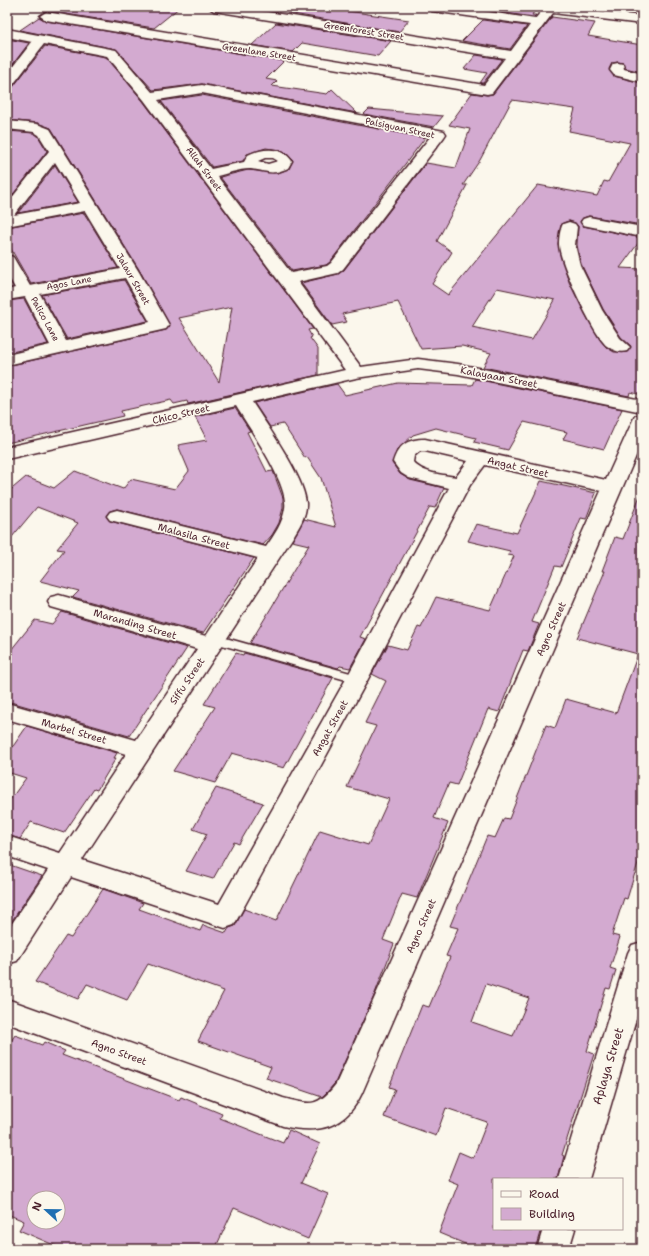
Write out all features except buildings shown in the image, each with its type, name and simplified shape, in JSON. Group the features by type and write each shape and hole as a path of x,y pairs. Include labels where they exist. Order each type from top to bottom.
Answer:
{"street":[{"name":"Greenlane Street","path":"59,7 46,16 487,90 514,55"},
{"name":"Greenforest Street","path":"214,7 514,55"},
{"path":"432,7 539,23"},
{"path":"514,55 551,8 642,20"},
{"name":"Allah Street","path":"7,33 111,53 149,97 356,373"},
{"path":"7,83 41,39"},
{"path":"618,67 617,70 619,72 642,78"},
{"name":"Palsiguan Street","path":"149,97 202,89 439,134 337,266 332,270 287,279"},
{"name":"Jalaur Street","path":"7,125 37,128 45,132 88,206 131,272 160,325 7,360"},
{"path":"7,214 56,152"},
{"path":"207,174 253,164"},
{"path":"7,221 88,206"},
{"path":"589,222 642,232"},
{"path":"569,227 567,245 572,265 593,310 613,342 621,346"},
{"name":"Palico Lane","path":"7,260 61,348"},
{"name":"Agos Lane","path":"7,295 131,272"},
{"name":"Kalayaan Street","path":"356,373 418,364 439,366 642,406"},
{"name":"Chico Street","path":"7,453 356,373"},
{"name":"Siffu Street","path":"7,953 271,556 294,516 296,504 292,486 241,400"},
{"name":"Agno Street","path":"7,1011 283,1112 315,1118 327,1115 337,1107 347,1093 642,420"},
{"path":"461,484 418,475 404,466 402,460 404,454 415,445 426,445 480,458"},
{"name":"Angat Street","path":"7,846 225,916 357,679 461,484 480,458 612,488"},
{"name":"Malasila Street","path":"117,516 271,556"},
{"name":"Maranding Street","path":"59,602 213,642"},
{"name":"Marbel Street","path":"7,711 141,750"},
{"name":"Aplaya Street","path":"574,1178 642,953"},
{"path":"553,1249 559,1230"}],"lane":[{"path":"213,642 357,679"}]}
